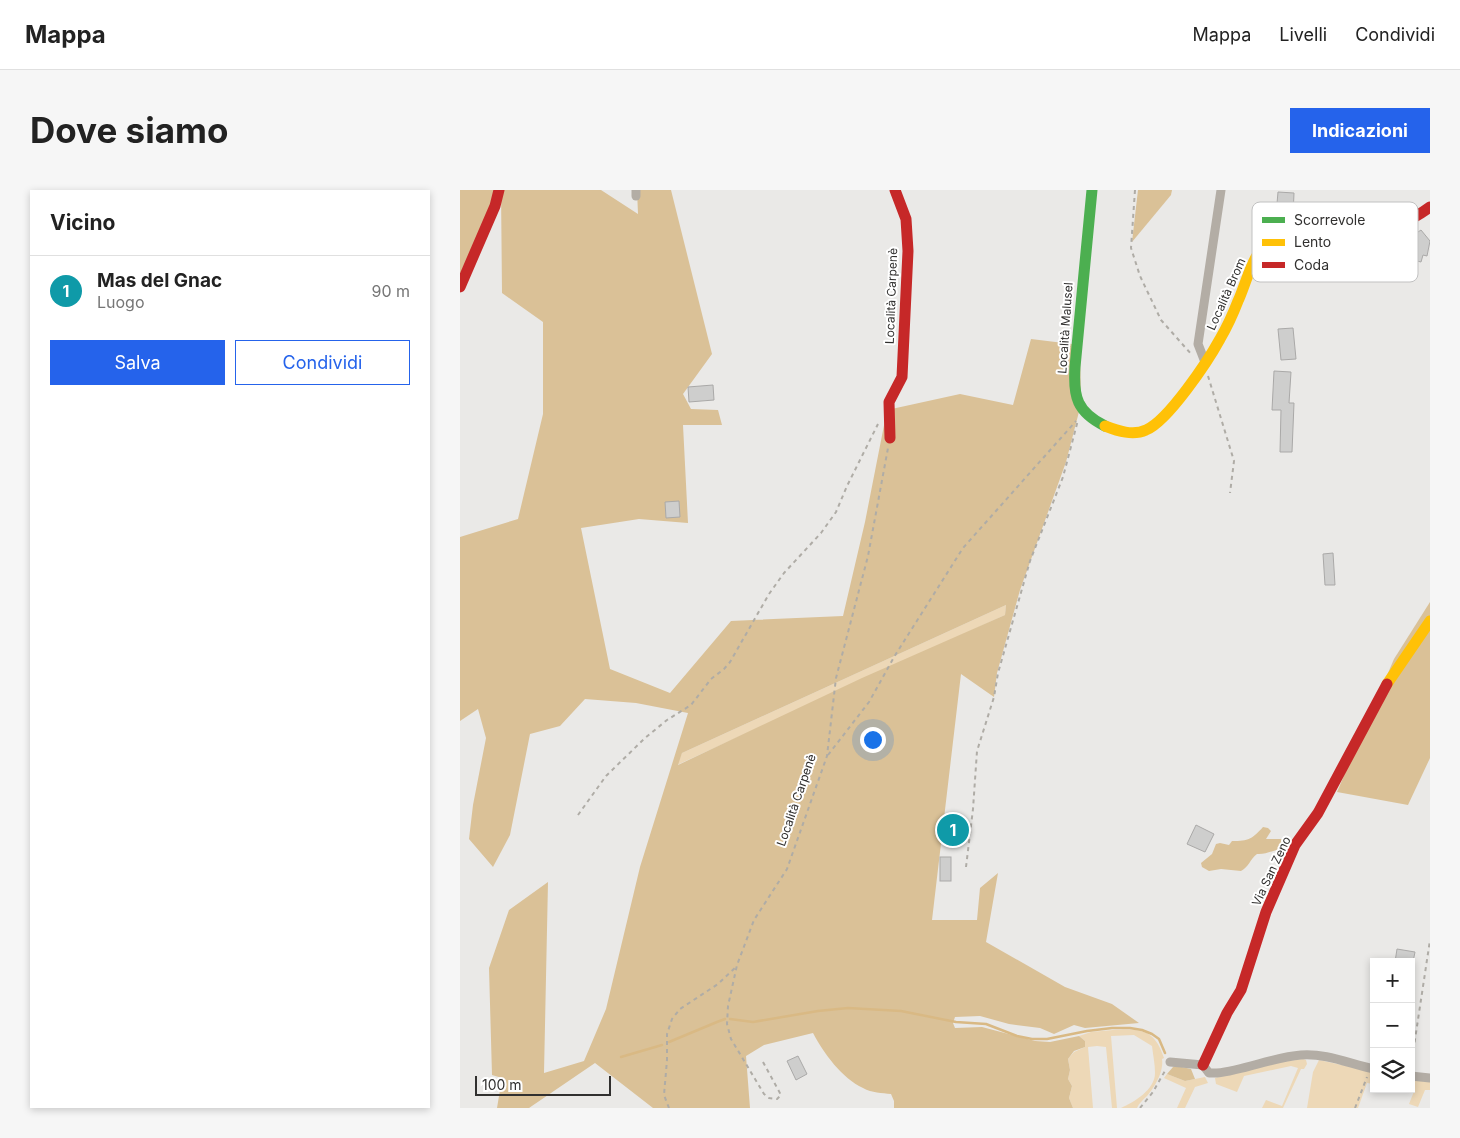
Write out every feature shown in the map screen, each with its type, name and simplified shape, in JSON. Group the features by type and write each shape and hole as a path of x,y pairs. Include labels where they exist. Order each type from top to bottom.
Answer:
{"street":[{"path":"460,287 492,214 499,190"},
{"name":"Località Carpenè","path":"890,438 890,402 902,377 908,251 906,219 896,190"},
{"name":"Località Malusel","path":"1082,415 1076,398 1075,379 1082,279 1092,190"},
{"path":"1205,362 1198,344 1221,190"},
{"name":"Località Brom","path":"1418,215 1430,207"},
{"name":"Località Brom","path":"1082,415 1116,431 1132,434 1149,430 1163,418 1221,339 1252,270"},
{"name":"Via San Zeno","path":"1203,1065 1227,1013 1241,990 1266,912 1295,845 1318,813 1381,693 1430,621"},
{"path":"1170,1062 1203,1065 1209,1073 1217,1073 1290,1057 1311,1055 1370,1068"},
{"path":"1415,1076 1430,1078"}],"path":[{"path":"1135,190 1131,248 1140,276 1161,320 1191,354 1205,362 1234,461 1230,493"},
{"path":"827,756 868,702 963,548 992,513 1082,415"},
{"path":"966,868 977,751 994,697 998,673 1030,561 1063,477 1082,415"},
{"path":"578,815 606,776 645,738 667,720 691,705 711,679 724,670 769,594 784,573 821,534 836,512 881,419"},
{"name":"Località Carpenè","path":"763,1062 781,1095 777,1099 769,1098 764,1094 729,1033 728,1006 737,965 754,920 787,869 827,756 836,678 868,556 890,438"},
{"path":"1414,1048 1430,940"},
{"path":"669,1108 664,1095 667,1034 672,1019 680,1009 728,976 737,965"},
{"path":"1140,1108 1153,1092 1170,1062"},
{"path":"1355,1108 1370,1074"}],"shaded area":[{"path":"460,190 499,190 460,274"},
{"path":"501,190 601,190 638,214 637,190 671,190 712,354 683,394 691,409 718,410 722,425 683,425 688,523 639,519 581,528 610,669 670,693 731,621 843,616 865,522 887,410 960,394 1013,405 1031,339 1080,345 1081,404 1066,462 1020,590 997,673 994,697 961,674 932,920 977,920 980,888 998,873 986,942 1065,987 1112,1004 1139,1023 1085,1028 1074,1025 1054,1034 1040,1028 1009,1024 980,1016 955,1017 953,1023 955,1028 982,1027 1035,1041 1050,1042 1079,1036 1085,1041 1085,1047 1074,1051 1068,1059 1070,1070 1068,1079 1072,1086 1069,1098 1073,1108 894,1108 891,1094 866,1090 855,1084 841,1072 822,1049 813,1033 764,1045 746,1056 750,1108 653,1108 595,1063 529,1108 497,1108 502,1078 492,1075 489,968 509,910 548,882 544,1073 584,1061 606,1009 640,867 688,713 636,703 585,699 560,726 530,734 510,835 493,867 469,839 473,805 486,738 478,709 460,721 460,537 518,519 543,414 543,322 502,293","holes":["1006,605 1005,615 862,678 678,765 682,753"]},
{"path":"1138,190 1172,190 1171,195 1132,242"},
{"path":"1430,602 1430,758 1408,805 1337,792 1394,659"},
{"path":"1006,605 1005,615 677,765 682,753"},
{"path":"1263,827 1271,831 1266,839 1291,839 1289,848 1257,854 1241,871 1221,869 1209,871 1202,867 1201,863 1212,854 1216,844 1229,845 1232,841 1246,840 1253,837"},
{"path":"1113,1030 1140,1031 1152,1036 1164,1058 1162,1059 1162,1069 1156,1084 1137,1108 1121,1108 1143,1095 1152,1085 1155,1073 1152,1046 1134,1035 1111,1036 1117,1108 1112,1108 1106,1047 1097,1046 1088,1047 1093,1108 1073,1108 1069,1098 1072,1086 1068,1079 1070,1070 1068,1059 1074,1052 1085,1047 1085,1041 1079,1036 1091,1032"},
{"path":"1306,1060 1307,1064 1304,1069 1301,1069 1283,1108 1262,1108 1266,1100 1282,1106 1298,1068 1291,1066 1244,1076 1237,1092 1216,1084 1215,1078 1281,1062"},
{"path":"1319,1060 1370,1071 1370,1083 1367,1083 1358,1108 1307,1108 1313,1072"},
{"path":"1173,1067 1191,1069 1195,1079 1185,1081 1167,1074"},
{"path":"1167,1074 1185,1081 1205,1077 1208,1083 1195,1087 1185,1108 1177,1108 1186,1088 1164,1078"},
{"path":"1415,1078 1430,1080 1430,1090 1425,1090 1418,1107 1409,1104 1415,1093"}],"building":[{"path":"1278,192 1294,193 1294,202 1277,202"},
{"path":"1421,230 1430,241 1427,256 1423,255 1421,262 1418,261 1418,232"},
{"path":"1293,328 1296,359 1281,360 1278,329"},
{"path":"1274,371 1291,372 1289,403 1294,403 1292,452 1280,452 1281,410 1272,410"},
{"path":"713,385 714,400 689,402 688,387"},
{"path":"679,501 680,517 666,518 665,502"},
{"path":"1333,553 1335,585 1325,585 1323,554"},
{"path":"941,824 965,824 965,836 941,836"},
{"path":"1196,825 1214,834 1205,852 1187,844"},
{"path":"940,857 951,857 951,881 940,881"},
{"path":"1397,949 1415,952 1414,958 1396,958"},
{"path":"798,1056 807,1074 796,1080 787,1061"}],"waterway":[{"path":"730,1019 753,1022 848,1008 901,1011 956,1022 986,1024 1017,1036 1032,1039 1047,1039 1112,1028 1130,1028 1152,1034 1159,1039 1165,1053"},
{"path":"669,1042 725,1019"},
{"path":"621,1057 662,1045"}],"traffic: fast":[{"path":"1092,190 1075,367 1075,387 1076,395 1083,409 1088,415 1105,426"}],"traffic: slow":[{"path":"1105,426 1126,432 1141,432 1155,424 1176,403 1197,375 1223,334 1252,265"},
{"path":"1387,684 1430,621"}],"traffic: jam":[{"path":"460,287 495,206 499,190"},
{"path":"890,438 889,402 902,377 908,251 906,219 895,190"},
{"path":"1418,215 1430,207"},
{"path":"1203,1065 1227,1013 1241,990 1266,912 1295,845 1318,813 1387,684"}],"place":[{"name":"Mas del Gnac","path":"953,830"}]}
